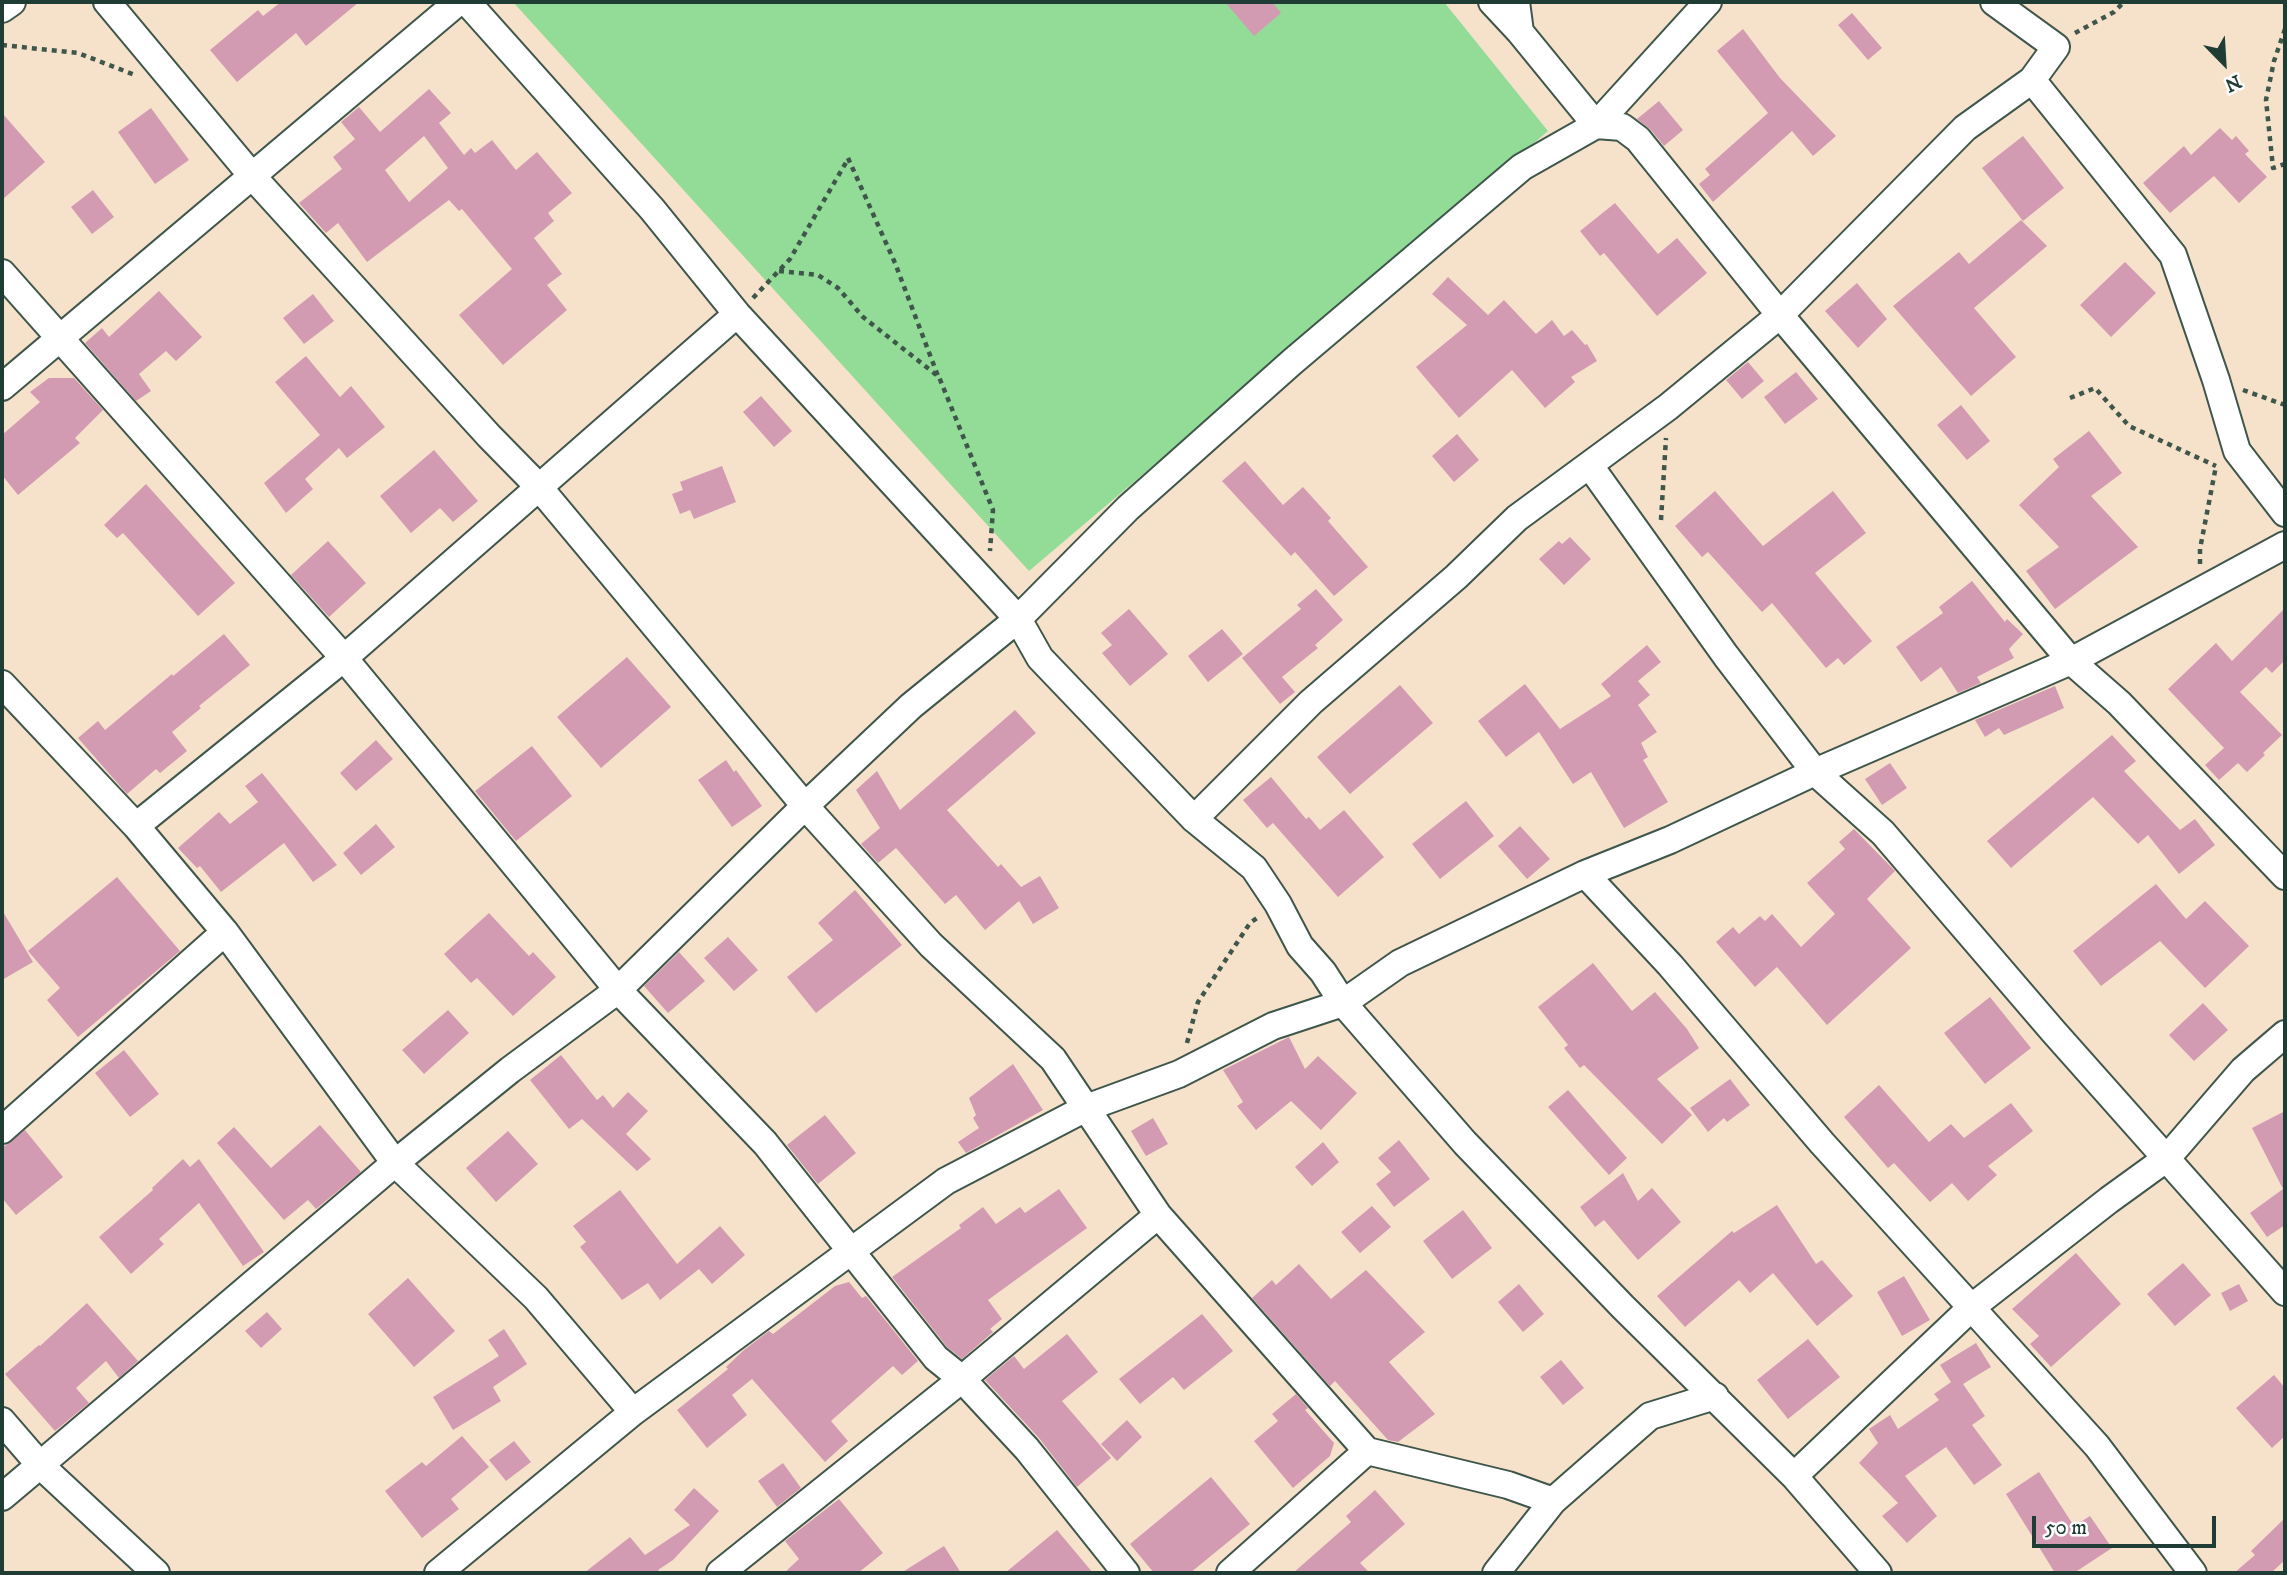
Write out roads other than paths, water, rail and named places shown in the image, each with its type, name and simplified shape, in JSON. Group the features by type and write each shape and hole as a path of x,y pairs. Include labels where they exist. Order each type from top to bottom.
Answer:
{"street":[{"path":"2,9 12,2"},
{"path":"107,2 253,177 489,436 538,486 805,806 931,945 1053,1059 1158,1215 1367,1451 1508,1485 1553,1501"},
{"path":"2,387 458,2"},
{"path":"467,2 652,209 737,314 1018,619 1040,658 1194,819 1254,868 1278,904 1300,946 1323,972 1343,1003 1465,1143 1623,1307 1794,1476 1878,1573"},
{"path":"1492,2 1596,125 1622,127 1638,139 1780,315 2071,661 2128,713 2285,876"},
{"path":"1516,2 1520,32"},
{"path":"2,1497 395,1163 510,1070 618,990 911,706 1018,619 1128,508 1292,362 1522,167 1596,125 1708,2"},
{"path":"1194,819 1311,702 1456,577 1517,518 1668,407 1780,315 1965,128 2032,80 2056,47 1994,2"},
{"path":"2032,80 2173,255 2237,451 2285,513"},
{"path":"2,273 344,658 618,990 765,1143 936,1358 962,1379 1027,1449 1126,1573"},
{"path":"136,826 344,658 737,314"},
{"path":"1590,466 1726,656 1815,772 1883,833 2053,1031 2285,1293"},
{"path":"438,1573 633,1412 946,1181 1086,1108 1179,1074 1273,1026 1343,1003 1400,962 1585,874 1670,840 1815,772 2071,661 2285,545"},
{"path":"2,684 136,826 225,932 395,1163 536,1298 633,1412"},
{"path":"1585,874 1670,965 1822,1143 2097,1446 2193,1573"},
{"path":"2,1129 225,932"},
{"path":"1794,1476 1972,1307 2167,1158 2243,1070 2285,1034"},
{"path":"720,1573 962,1379 1158,1215"},
{"path":"1496,1573 1553,1501 1650,1416 1714,1396"},
{"path":"2,1421 40,1465 156,1573"},
{"path":"1230,1573 1367,1451"}]}
